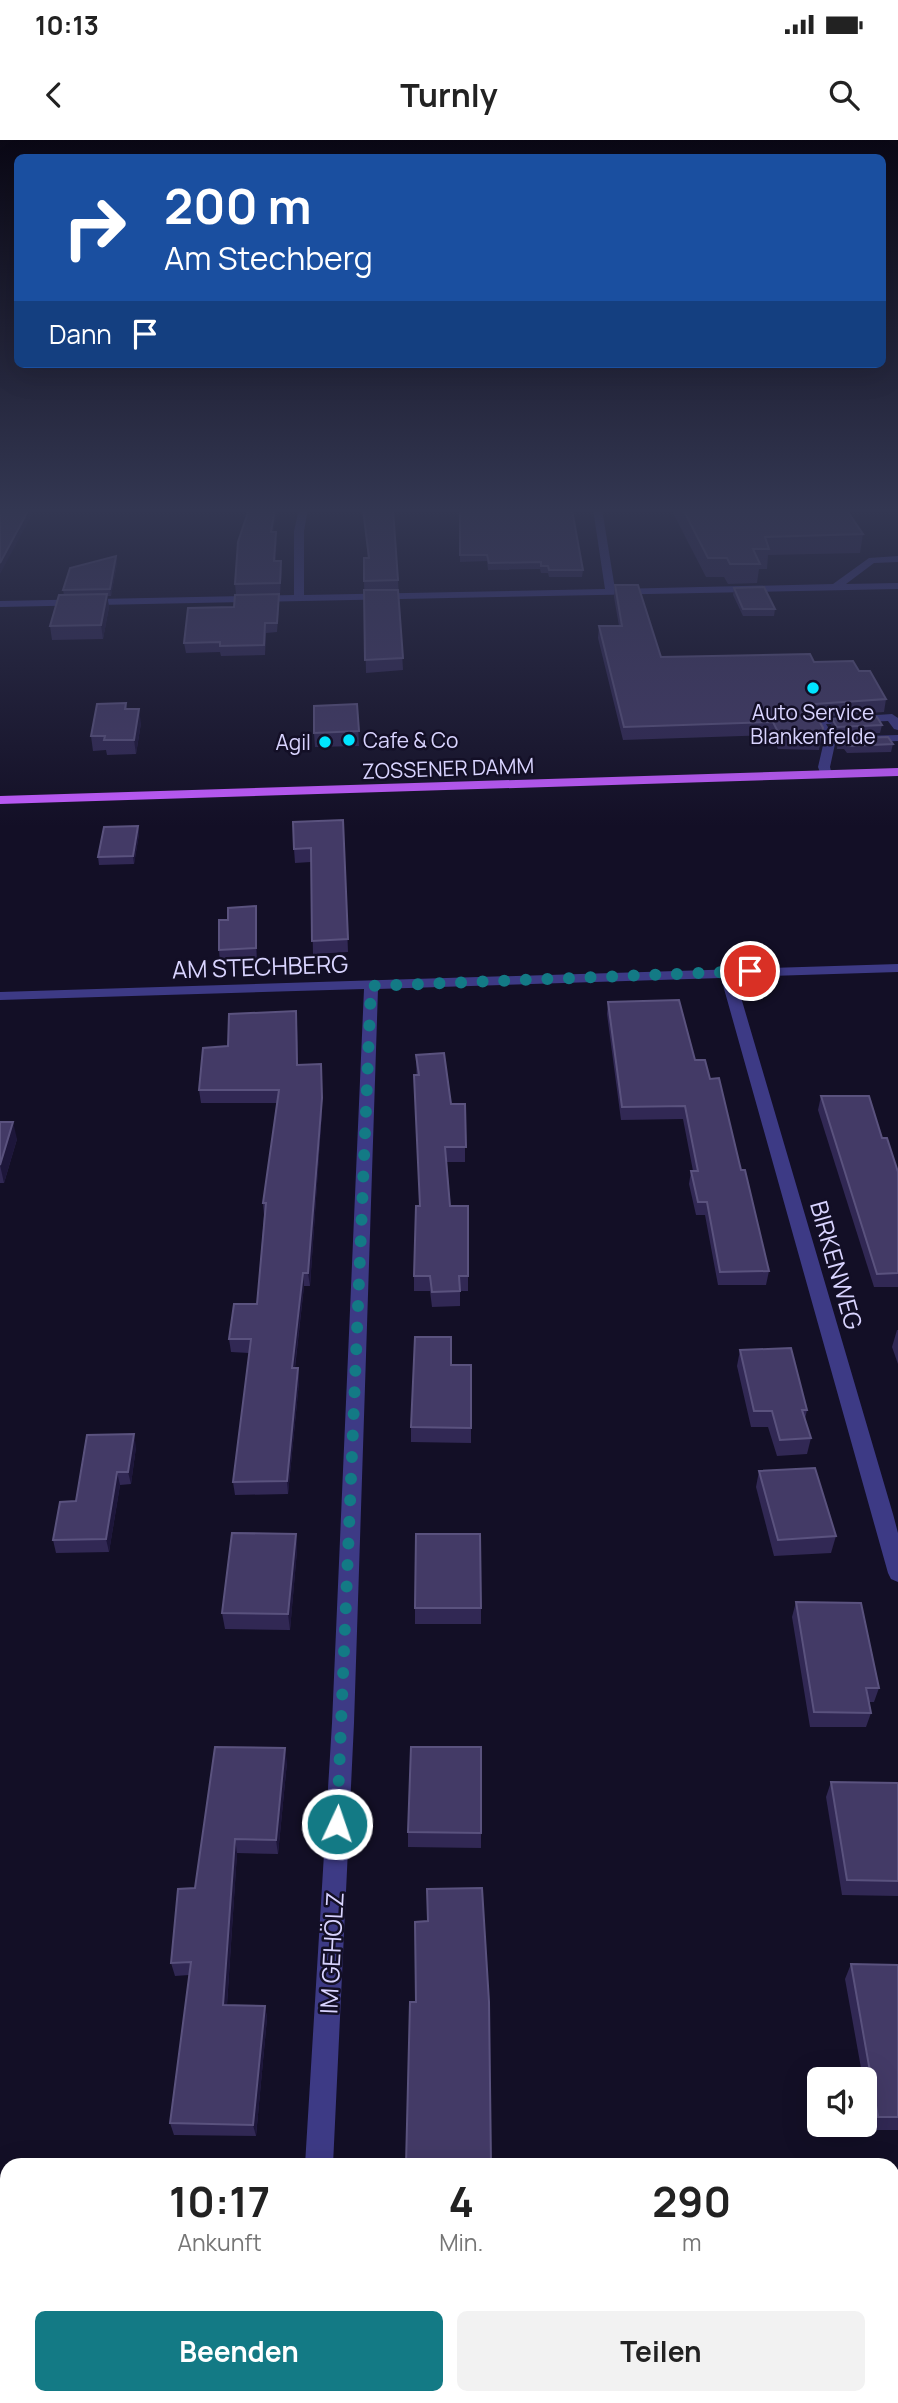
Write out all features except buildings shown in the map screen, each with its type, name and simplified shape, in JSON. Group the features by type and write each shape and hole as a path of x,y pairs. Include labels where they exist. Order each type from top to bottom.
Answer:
{"main road":[{"name":"ZOSSENER DAMM","path":"0,800 898,772"}],"street":[{"path":"826,775 824,766 830,741 819,721 892,718 898,727"},
{"path":"830,741 898,738"},
{"name":"AM STECHBERG","path":"0,996 898,968"},
{"name":"BIRKENWEG","path":"726,972 898,1573"},
{"name":"IM GEHÖLZ","path":"319,2158 347,1593 371,986"}],"place":[{"name":"Auto Service Blankenfelde","path":"813,688"},
{"name":"Cafe & Co","path":"349,740"},
{"name":"Agil","path":"325,742"}],"route":[{"path":"337,1824 371,986 750,971"}]}
